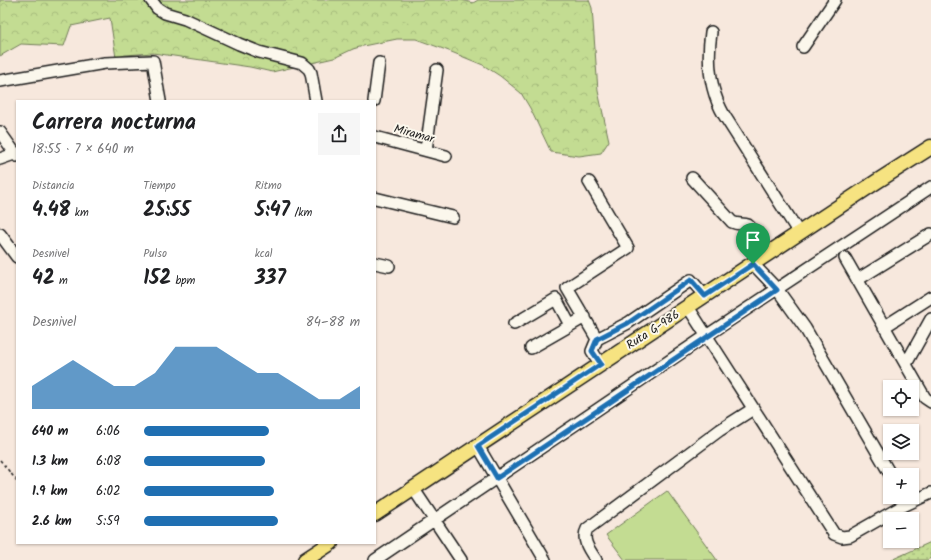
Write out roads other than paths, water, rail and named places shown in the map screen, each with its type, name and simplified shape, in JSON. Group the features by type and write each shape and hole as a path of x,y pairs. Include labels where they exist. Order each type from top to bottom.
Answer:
{"main road":[{"name":"Ruta G-986","path":"376,513 931,147"},
{"path":"305,560 329,544"}],"street":[{"path":"151,0 157,8 165,13 185,18 239,44 259,52 302,63 309,68 311,73 316,100"},
{"path":"803,47 835,0"},
{"path":"711,32 709,64 712,86 717,102 799,233"},
{"path":"0,81 105,63 153,61 160,100"},
{"path":"374,100 379,63"},
{"path":"426,150 437,70"},
{"path":"0,132 16,154 0,159"},
{"name":"Miramar","path":"376,137 446,156"},
{"path":"692,178 732,222 745,224 750,227 768,254"},
{"path":"589,182 628,248 567,288 597,339"},
{"path":"383,558 435,519 706,336 931,187"},
{"path":"376,198 453,217"},
{"path":"0,234 16,256"},
{"path":"857,280 931,234"},
{"path":"845,258 925,398 931,402"},
{"path":"376,263 389,266"},
{"path":"753,264 777,290 805,328 887,468"},
{"path":"601,364 592,351 597,339 628,323 691,280 705,296"},
{"path":"884,327 931,297"},
{"path":"514,324 556,299 570,325"},
{"path":"688,307 831,531 838,536 850,536 901,507 931,493"},
{"path":"531,348 585,317"},
{"path":"906,364 931,319"},
{"path":"596,560 585,542 584,536 587,529 720,430 753,409"},
{"path":"478,446 545,560"},
{"path":"413,488 461,560"}]}
